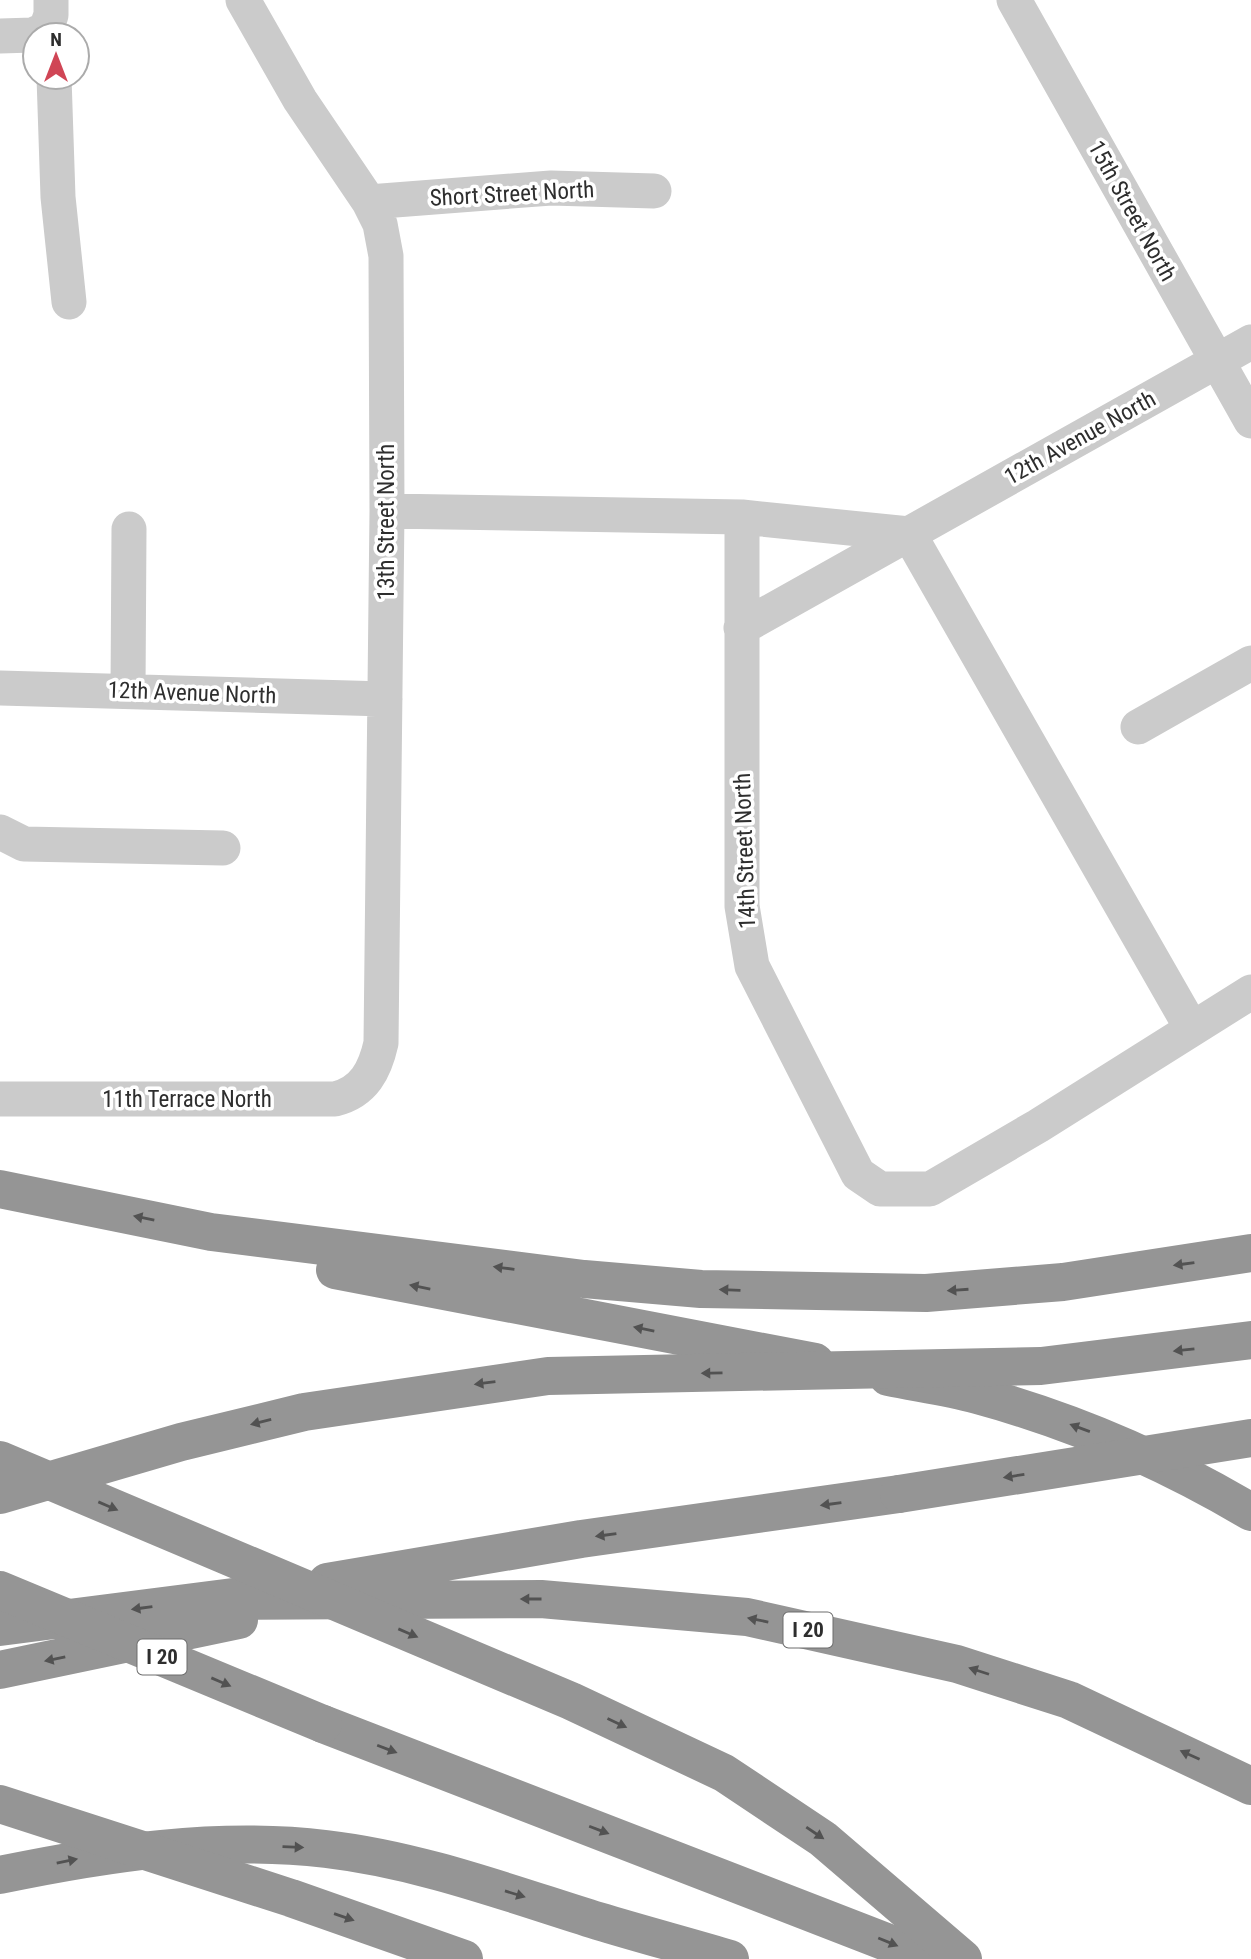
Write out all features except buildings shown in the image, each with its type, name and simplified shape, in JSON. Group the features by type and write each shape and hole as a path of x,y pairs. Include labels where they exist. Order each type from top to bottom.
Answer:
{"highway":[{"path":"0,1189 211,1232 584,1279 701,1289 926,1293 1063,1282 1251,1253"},
{"path":"211,1232 342,1273 976,1394 1083,1429 1200,1482 1251,1512"},
{"path":"0,1494 181,1442 304,1412 376,1404 476,1384 548,1376 1041,1366 1251,1340"},
{"path":"209,1601 581,1539 899,1494 1251,1438"},
{"path":"0,1460 571,1702 724,1773 823,1839 963,1959"},
{"name":"I 20","path":"0,1590 323,1724 930,1959"},
{"name":"I 20","path":"0,1627 209,1601 541,1599 623,1604 747,1618 841,1636 957,1664 1069,1700 1251,1786"},
{"path":"0,1670 338,1601"},
{"path":"0,1804 278,1894 464,1959"},
{"path":"0,1875 81,1858 166,1848 249,1845 324,1849 426,1868 730,1959"}],"street":[{"name":"13th Street North","path":"243,0 300,100 369,202 380,224 386,256 383,1020 377,1060 367,1080"},
{"name":"15th Street North","path":"1014,0 1251,421"},
{"path":"0,36 21,35"},
{"path":"54,91 58,197 69,302"},
{"name":"Short Street North","path":"369,202 551,188 654,191"},
{"name":"12th Avenue North","path":"741,628 1251,342"},
{"path":"387,511 742,517 909,534 1192,1029 1251,992"},
{"path":"741,628 742,517"},
{"path":"128,691 129,529"},
{"name":"14th Street North","path":"741,628 742,906 752,965 858,1174 880,1189 930,1189 1038,1126 1192,1029"},
{"path":"1138,727 1251,663"},
{"name":"12th Avenue North","path":"0,688 385,699"},
{"path":"0,832 23,844 223,848"},
{"name":"11th Terrace North","path":"0,1099 321,1100 344,1097 367,1080"}]}
